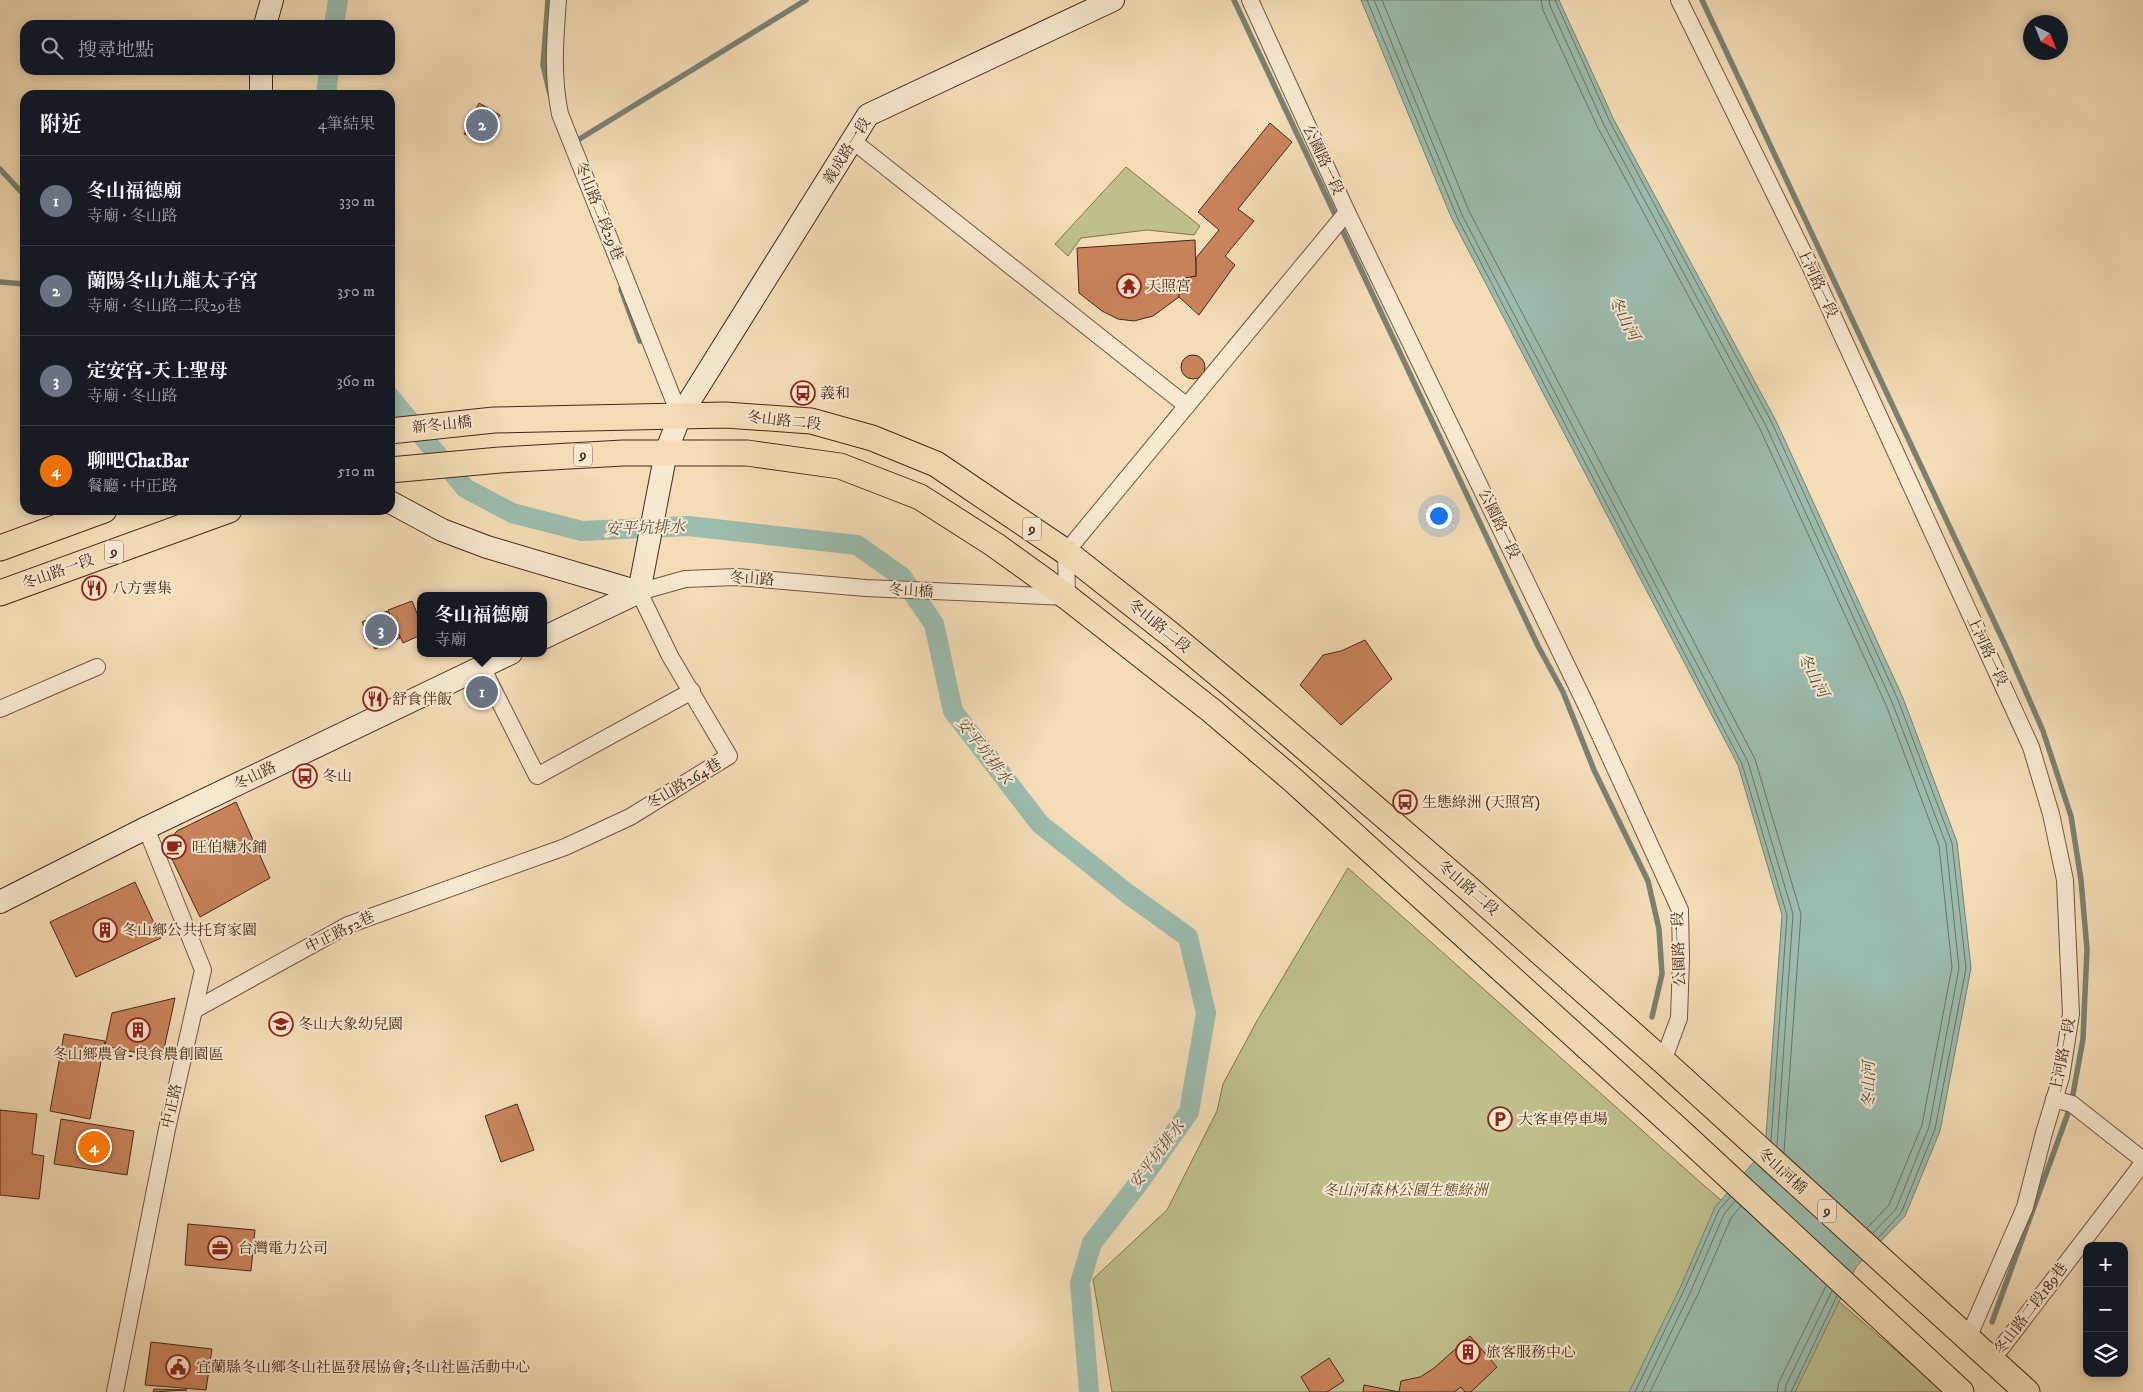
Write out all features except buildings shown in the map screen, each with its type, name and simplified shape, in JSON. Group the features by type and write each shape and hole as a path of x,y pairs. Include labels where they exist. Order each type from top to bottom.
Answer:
{"main road":[{"name":"冬山路二段","path":"494,420 725,415 811,421 872,438 936,464 1066,552 1170,634 1302,744 1468,888 1663,1061 1706,1103"},
{"name":"新冬山橋","path":"395,430 494,420"},
{"name":"9","path":"399,468 500,460 666,452 747,453 840,466 920,497 995,545 1068,597 1212,712 1293,780 1683,1134 1962,1392"},
{"path":"0,548 90,515"},
{"name":"冬山路一段","path":"0,593 215,515"},
{"name":"冬山河橋","path":"1706,1103 1968,1338"},
{"name":"9","path":"1968,1338 2027,1392"}],"street":[{"path":"266,20 272,0"},
{"name":"冬山路二段29巷","path":"558,0 554,58 555,89 560,114 680,416"},
{"name":"公園路一段","path":"1250,0 1347,212 1586,705 1680,910 1679,1018 1663,1061"},
{"name":"上河路一段","path":"1679,0 1811,268 2031,747 2051,814 2065,880 2071,1014 2061,1077 2025,1207 1968,1338"},
{"name":"義成路一段","path":"680,416 868,115 1108,1"},
{"path":"261,75 261,90"},
{"path":"853,141 1187,406"},
{"path":"1068,597 1066,552 1347,212"},
{"path":"395,505 442,530 487,547 639,592 666,452 680,416"},
{"name":"冬山路","path":"547,636 639,592 685,579 737,577 866,588"},
{"name":"冬山橋","path":"866,588 1068,597"},
{"name":"冬山路264巷","path":"492,872 565,847 630,817 730,756 670,656 639,592"},
{"name":"冬山路","path":"0,902 146,828 503,657"},
{"path":"0,709 97,667"},
{"path":"482,667 537,776 692,691"},
{"name":"中正路","path":"115,1392 167,1129 196,1009 203,970 146,828"},
{"name":"中正路52巷","path":"196,1009 348,925 492,872"},
{"path":"2054,1099 2072,1104 2143,1161"},
{"name":"冬山路二段189巷","path":"1992,1360 2143,1161"}],"green space":[{"path":"1126,167 1200,226 1194,235 1147,230 1081,238 1068,256 1055,244"},
{"name":"冬山河森林公園生態綠洲","path":"1348,868 1700,1182 1944,1392 1112,1392 1093,1279 1167,1210 1217,1111 1223,1084 1258,1019"}],"water":[{"name":"冬山河","path":"1361,0 1559,0 1614,120 1776,421 1903,698 1957,842 1971,968 1940,1131 1905,1216 1856,1267 1795,1392 1629,1392 1681,1286 1715,1207 1765,1149 1782,915 1738,765 1452,219"}],"waterway":[{"name":"安平坑排水","path":"335,20 338,0"},
{"path":"548,0 543,65 550,94"},
{"path":"573,143 806,0"},
{"path":"1234,0 1538,646 1563,692 1594,770 1648,881 1659,929 1662,974 1652,1017"},
{"path":"1702,0 2008,651 2043,731 2071,816 2081,880 2087,949 2083,1039 2071,1105 1992,1322"},
{"name":"安平坑排水","path":"327,90 328,75"},
{"path":"0,169 20,191"},
{"path":"0,282 20,284"},
{"path":"621,289 640,341"},
{"name":"安平坑排水","path":"395,403 465,488 512,513 582,531 688,526 857,545 902,577 934,624 953,711 1040,824 1128,894 1188,937 1206,1013 1189,1112 1141,1180 1092,1243 1080,1283 1089,1392"}],"place":[{"name":"蘭陽冬山九龍太子宮","path":"482,125"},
{"name":"天照宮","path":"1129,286"},
{"name":"義和","path":"803,393"},
{"name":"八方雲集","path":"94,588"},
{"name":"定安宮-天上聖母","path":"381,630"},
{"name":"冬山福德廟","path":"482,692"},
{"name":"舒食伴飯","path":"375,699"},
{"name":"冬山","path":"305,776"},
{"name":"生態綠洲 (天照宮)","path":"1405,802"},
{"name":"旺伯糖水鋪","path":"174,847"},
{"name":"冬山鄉公共托育家園","path":"105,930"},
{"name":"冬山大象幼兒園","path":"281,1024"},
{"name":"冬山鄉農會-良食農創園區","path":"138,1030"},
{"name":"大客車停車場","path":"1500,1119"},
{"name":"聊吧ChatBar","path":"94,1147"},
{"name":"台灣電力公司","path":"220,1248"},
{"name":"旅客服務中心","path":"1468,1352"},
{"name":"宜蘭縣冬山鄉冬山社區發展協會;冬山社區活動中心","path":"178,1367"}]}
